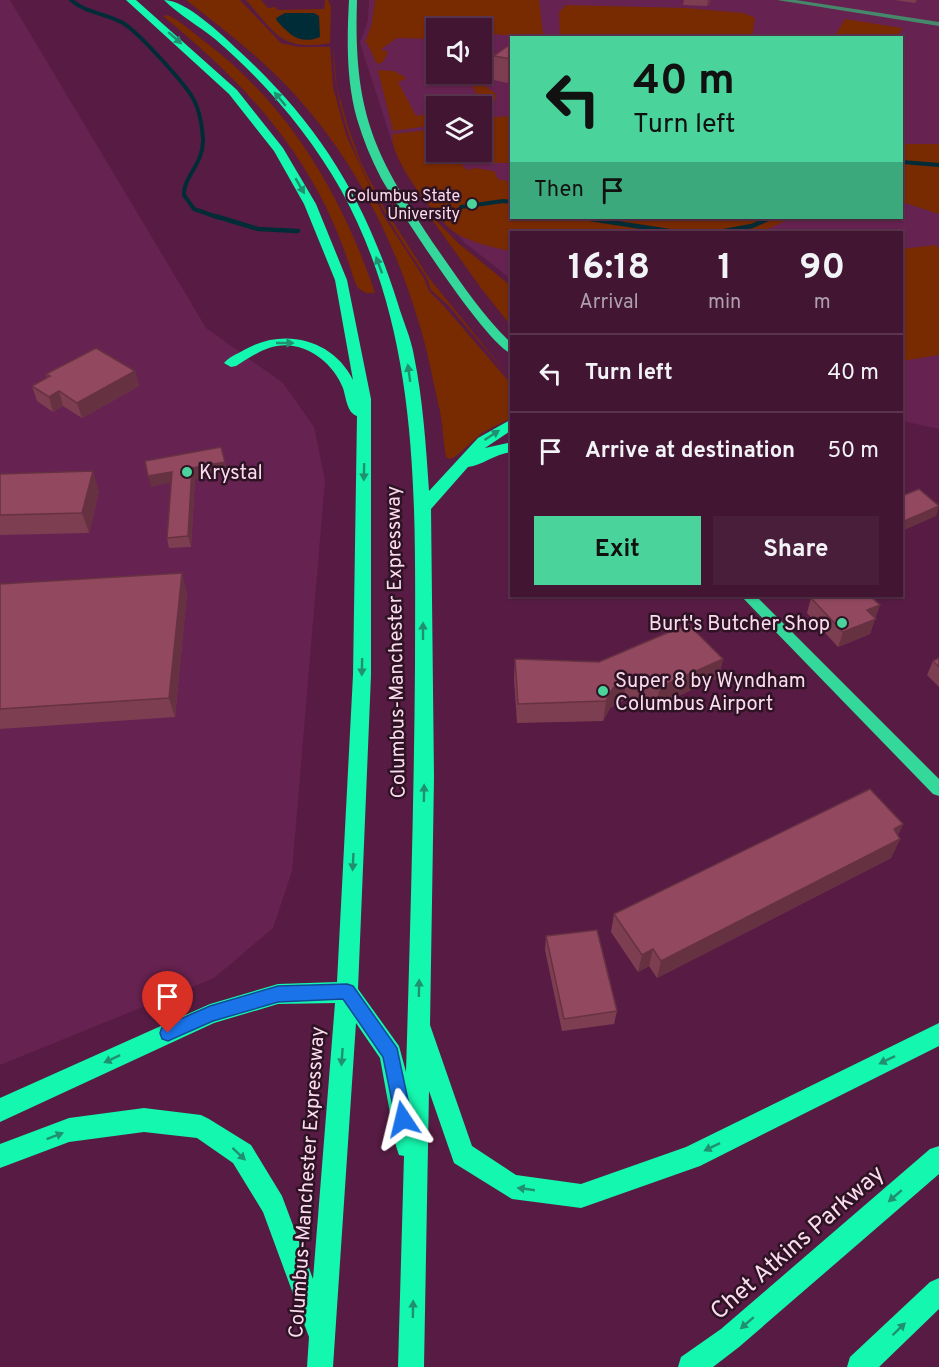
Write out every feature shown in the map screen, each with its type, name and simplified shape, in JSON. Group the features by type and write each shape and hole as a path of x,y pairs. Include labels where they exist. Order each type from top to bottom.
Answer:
{"highway":[{"name":"Columbus-Manchester Expressway","path":"131,0 233,92 279,150 310,204 326,239 345,294 364,399 362,675 347,992 320,1367"},
{"name":"Columbus-Manchester Expressway","path":"169,0 218,37 268,83 315,141 346,189 363,224 382,273 406,354 417,427 423,508 424,777 411,1367"},
{"path":"231,363 264,345 285,341 304,344 324,354 336,364 346,380 364,427"},
{"path":"423,508 483,441 510,424"},
{"path":"459,467 495,449 510,447"},
{"path":"0,1110 210,1014 278,994 347,992 391,1054 415,1184"},
{"path":"418,1017 449,1119 463,1154 513,1187 581,1196 691,1157 939,1034"},
{"path":"0,1156 69,1130 144,1120 201,1127 242,1154 273,1205 322,1338"},
{"name":"Chet Atkins Parkway","path":"691,1367 730,1338 939,1158"},
{"path":"860,1367 939,1291"}],"main road":[{"path":"353,0 350,44 365,130 384,174 465,298 510,349"},
{"path":"749,597 939,789"}],"street":[{"path":"781,0 939,24"}],"shaded area":[{"path":"0,0 10,0 206,328 283,383 314,427 325,480 292,871 273,928 214,978 0,1065"},
{"path":"186,0 240,0 281,43 299,47 330,47 333,87 346,135 383,215 424,278 429,291 510,383 510,419 482,433 455,457 449,459 446,457 440,411 419,323 381,223 346,162 326,133 280,79 246,48"},
{"path":"246,0 261,0 268,8 276,7 277,10 324,9 325,0 328,0 331,7 330,43 300,45 280,37"},
{"name":"Columbus State University","path":"369,0 939,0 939,429 903,421 903,231 510,231 510,278 465,243 422,191 392,142 360,43 368,20"},
{"path":"375,0 539,0 543,34 515,36 492,34 492,18 426,18 426,39 397,38 381,49 388,52 383,62 377,64 365,43 372,23"},
{"path":"566,5 685,8 744,13 755,18 752,36 560,36 559,12"},
{"path":"167,15 183,24 237,69 288,125 310,156 347,222 375,293 366,293 358,288 326,207 293,151 275,126 212,58 163,16"},
{"path":"845,19 902,28 898,36 835,36"},
{"path":"333,47 337,86 335,79"},
{"path":"378,70 394,71 405,77 406,79 398,82 416,116 426,114 426,126 393,131"},
{"path":"471,84 485,86 496,94 495,101 492,103 492,96 478,96"},
{"path":"338,90 361,163 384,208 429,278 510,378 448,305 431,290 427,278 392,225 362,169 341,109"},
{"path":"510,116 510,163 489,162 495,158 492,155 492,117"},
{"path":"426,130 426,162 459,162 467,170 476,168 494,171 498,179 510,182 510,219 790,219 763,231 510,231 510,251 478,243 450,229 416,188 393,144 393,134"},
{"path":"903,144 939,144 939,214 903,202"},
{"path":"423,207 458,243 510,285 510,325"},
{"path":"935,245 939,248 939,355 903,361 903,249"}],"water":[{"path":"285,13 314,13 319,16 320,37 301,39 286,31 276,18"}],"building":[{"path":"510,44 510,59 494,56"},
{"path":"96,348 135,371 77,403 59,391 49,397 32,386 50,376 46,374"},
{"path":"221,447 225,462 192,468 188,536 167,538 172,472 148,476 145,461"},
{"path":"93,471 82,513 0,515 0,474"},
{"path":"919,489 939,506 903,522 903,496"},
{"path":"182,573 169,698 0,709 0,584"},
{"path":"871,597 880,605 867,610 876,619 843,632 811,598"},
{"path":"688,624 723,659 660,687 649,681 626,680 613,688 606,701 518,704 515,659 599,662"},
{"path":"939,658 939,667 933,661"},
{"path":"870,789 903,824 894,829 900,839 661,961 653,949 642,955 614,914"},
{"path":"597,930 617,1011 564,1019 546,936"}],"waterway":[{"path":"71,0 83,8 121,22 137,34 191,95 200,116 203,139 200,156 187,182 184,195 194,209 220,218"},
{"path":"903,162 939,165"},
{"path":"461,207 510,202"},
{"path":"215,216 258,229 298,231"},
{"path":"590,219 668,231"},
{"path":"724,231 752,226 768,219"}],"place":[{"name":"Columbus State University","path":"472,204"},
{"name":"Krystal","path":"187,472"},
{"name":"Burt's Butcher Shop","path":"842,623"},
{"name":"Super 8 by Wyndham Columbus Airport","path":"603,691"}],"route":[{"path":"168,1033 210,1014 278,994 347,992 391,1054 403,1119"}]}
